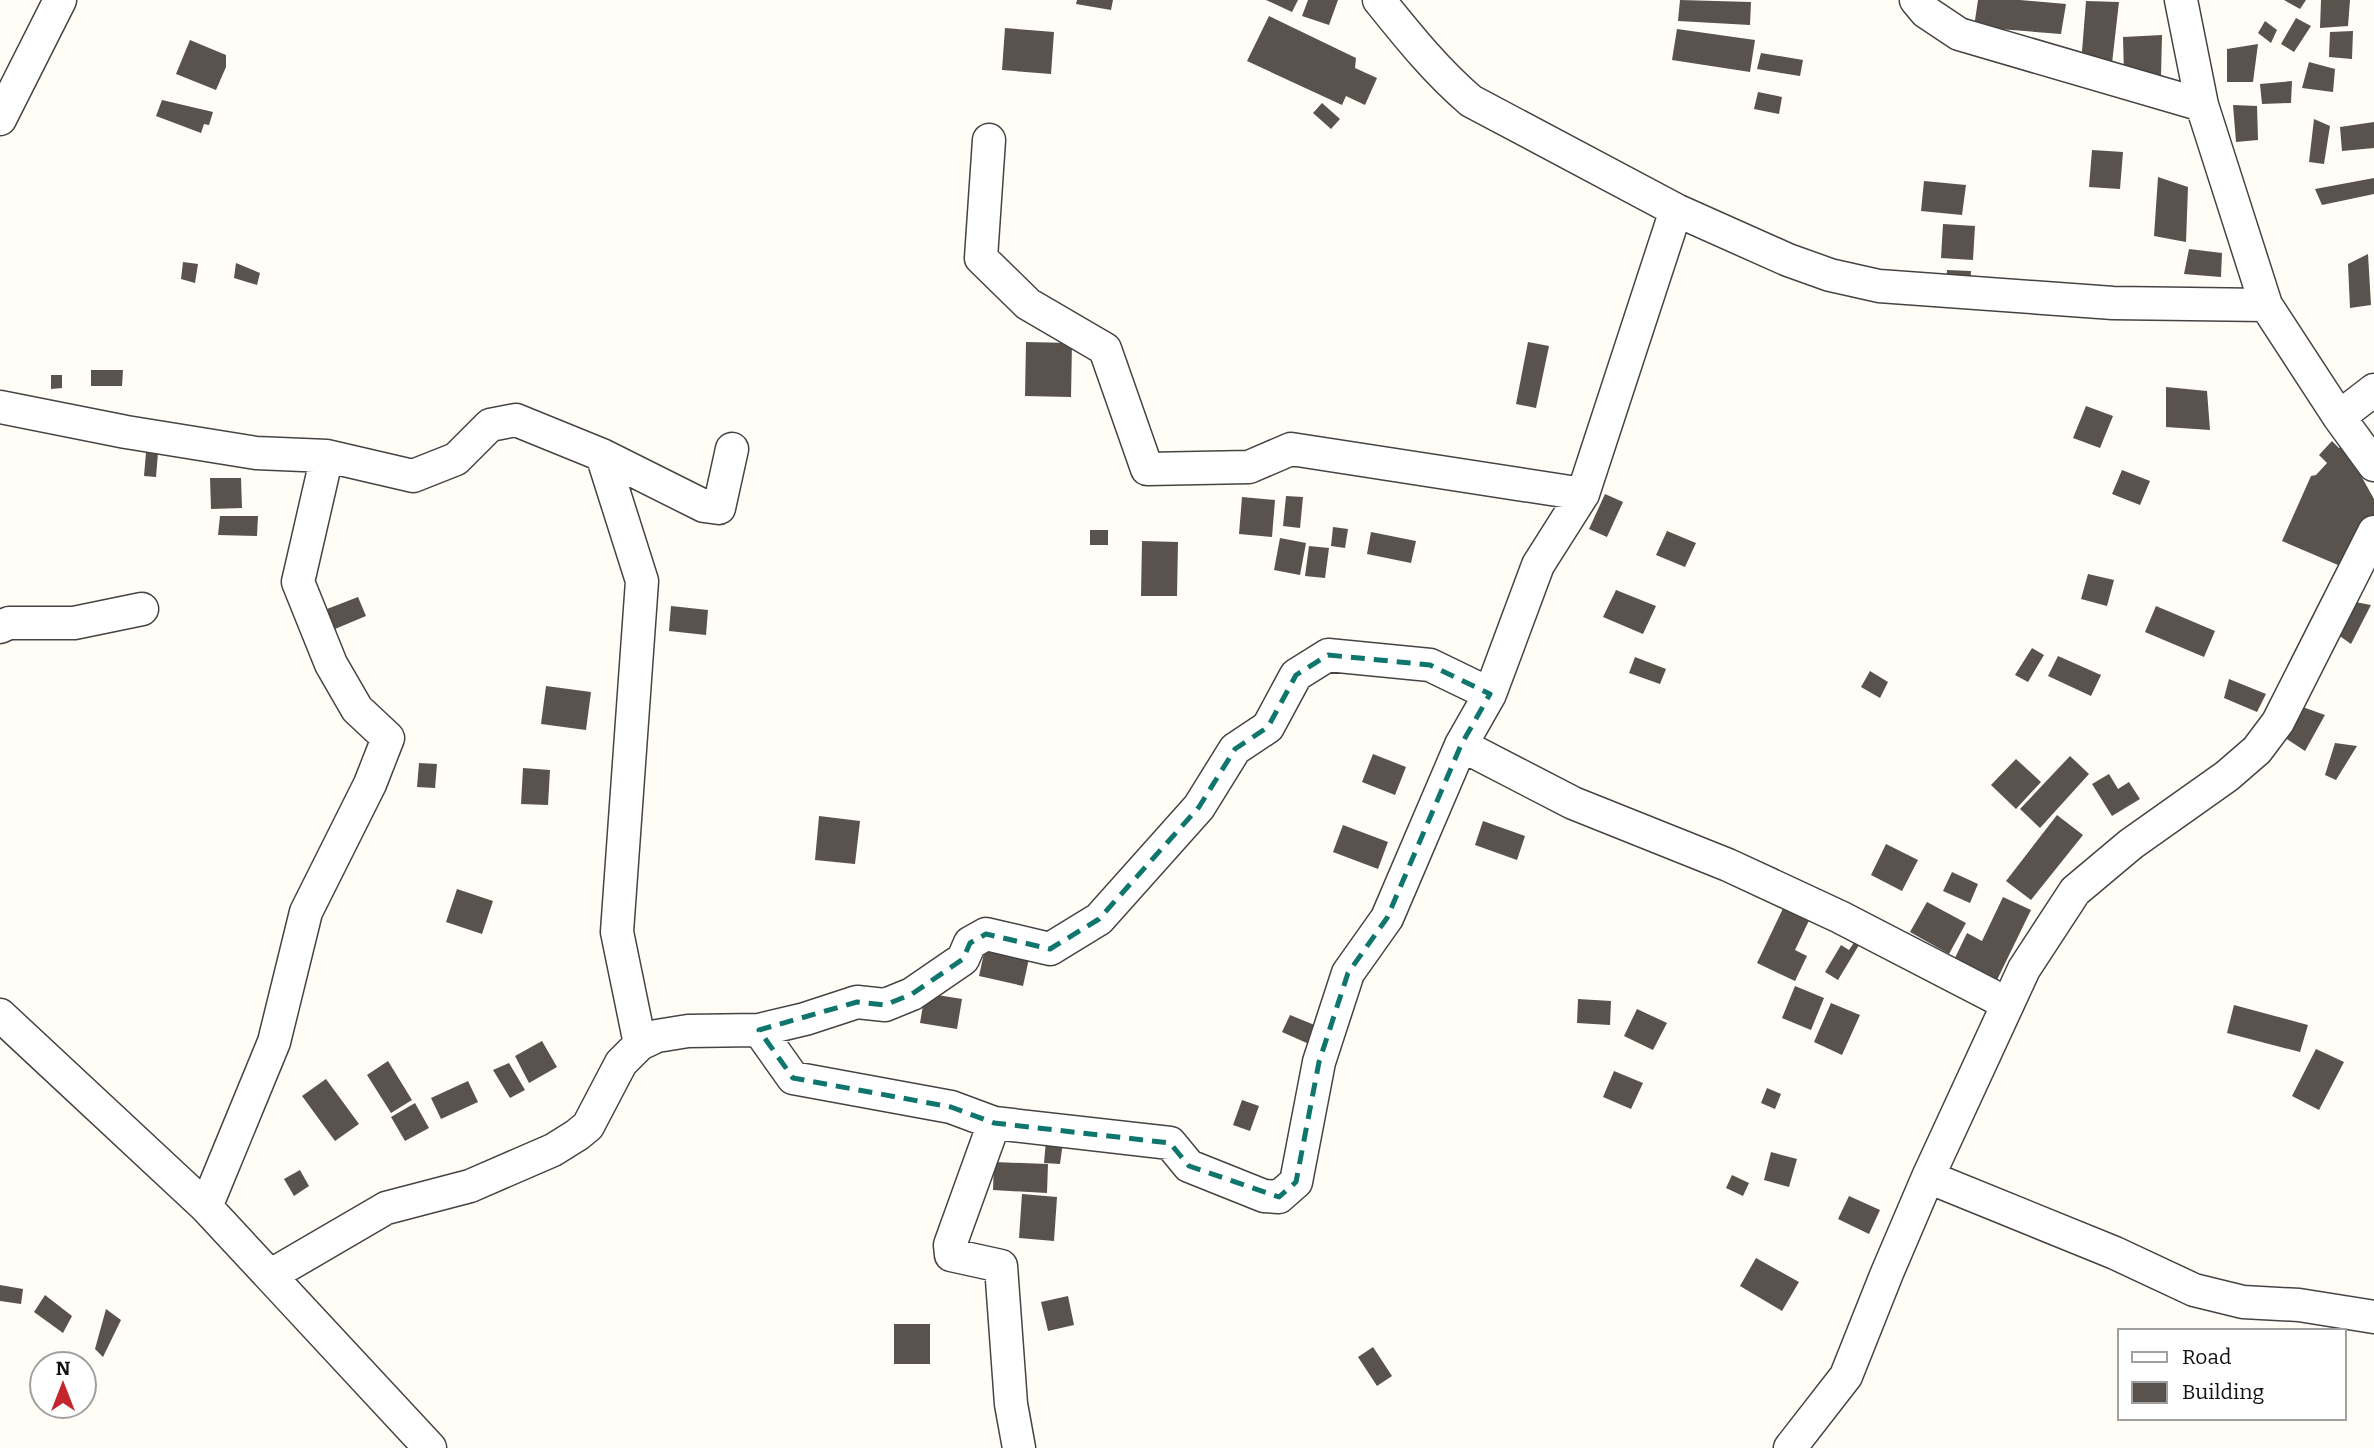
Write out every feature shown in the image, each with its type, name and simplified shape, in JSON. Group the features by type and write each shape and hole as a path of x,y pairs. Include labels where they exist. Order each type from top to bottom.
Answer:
{"street":[{"path":"0,118 60,0"},
{"path":"1379,0 1423,54 1471,101 1676,210 1788,260 1830,275 1879,286 2113,303 2266,305"},
{"path":"1916,0 1926,12 1959,33 2202,106"},
{"path":"2181,0 2202,106 2266,305 2339,417 2374,465"},
{"path":"989,140 981,258 1028,304 1105,349 1147,469 1249,467 1291,449 1583,494"},
{"path":"759,1030 793,1078 951,1107 995,1123 1170,1143 1189,1167 1264,1196 1279,1197 1296,1182 1320,1062 1348,973 1387,918 1461,746 1490,694 1538,565 1583,494 1676,210"},
{"path":"2339,417 2374,390"},
{"path":"0,407 126,432 243,451 327,456 413,476 456,459 490,425 516,420 602,455 704,506 719,508 732,449"},
{"path":"602,455 642,580 617,932 640,1044"},
{"path":"206,1207 274,1042 306,912 370,784 388,738 357,709 344,687 331,664 298,582 327,456"},
{"path":"1790,1448 1846,1376 1928,1177 2024,969 2076,891 2130,844 2227,776 2257,750 2278,722 2374,532"},
{"path":"0,627 9,623 74,623 142,609"},
{"path":"271,1275 386,1208 470,1186 540,1156 577,1135 588,1126 621,1063 640,1044 657,1036 688,1031 759,1030 857,1002 885,1005 903,998 962,960 970,943 986,934 1049,949 1099,919 1199,807 1235,749 1268,727 1296,675 1328,655 1430,665 1490,694"},
{"path":"1461,746 1573,803 1728,865 1840,917 2008,1004"},
{"path":"0,1014 206,1207 271,1275 418,1444"},
{"path":"995,1123 950,1245 951,1255 1001,1266 1011,1404 1018,1448"},
{"path":"1928,1177 2115,1253 2194,1290 2243,1302 2299,1305 2374,1317"}],"highlighted area":[{"path":"1328,655 1430,665 1490,694 1461,745 1387,918 1348,973 1319,1062 1296,1182 1279,1197 1189,1166 1170,1143 994,1123 951,1107 793,1078 759,1030 857,1002 885,1005 912,994 963,959 970,943 986,934 1050,949 1099,919 1199,807 1235,749 1268,727 1296,675"}],"building":[{"path":"1077,0 1113,0 1111,10 1076,4"},
{"path":"1266,0 1298,0 1292,12"},
{"path":"1308,0 1338,0 1329,25 1302,16"},
{"path":"1680,0 1751,2 1750,25 1678,21"},
{"path":"1978,0 2066,4 2061,34 1974,27"},
{"path":"2284,0 2306,0 2300,9"},
{"path":"2321,0 2350,0 2348,26 2320,28"},
{"path":"2086,1 2119,2 2111,72 2081,64"},
{"path":"1269,16 1356,58 1355,68 1377,78 1365,105 1346,96 1342,105 1247,61"},
{"path":"2296,18 2311,26 2294,52 2281,44"},
{"path":"2265,21 2277,30 2271,43 2258,33"},
{"path":"1005,28 1054,32 1051,74 1002,70"},
{"path":"1677,29 1755,40 1750,72 1672,60"},
{"path":"2353,31 2352,59 2329,57 2330,32"},
{"path":"2162,35 2161,76 2124,74 2123,37"},
{"path":"190,40 226,55 226,67 216,90 176,74"},
{"path":"2258,44 2253,82 2227,82 2227,49"},
{"path":"1761,53 1803,60 1800,76 1757,69"},
{"path":"2309,62 2335,69 2333,92 2302,88"},
{"path":"2292,81 2291,103 2262,104 2260,84"},
{"path":"1758,92 1782,97 1779,114 1754,109"},
{"path":"162,100 213,112 209,125 204,124 201,133 156,116"},
{"path":"1322,103 1340,119 1331,129 1313,113"},
{"path":"2233,105 2257,106 2258,140 2236,142"},
{"path":"2314,119 2330,126 2324,164 2309,162"},
{"path":"2374,122 2374,148 2342,151 2340,127"},
{"path":"2092,150 2123,152 2120,189 2089,187"},
{"path":"2158,177 2188,187 2186,242 2154,236"},
{"path":"2374,178 2374,194 2322,205 2315,189"},
{"path":"1924,181 1966,185 1962,215 1921,211"},
{"path":"1943,224 1975,226 1973,260 1941,258"},
{"path":"2189,249 2222,253 2221,277 2184,274"},
{"path":"2368,254 2371,305 2350,308 2348,264"},
{"path":"183,262 198,264 195,283 181,279"},
{"path":"236,263 260,273 257,285 234,278"},
{"path":"1947,270 1971,271 1970,287 1946,285"},
{"path":"1026,342 1072,343 1071,397 1025,396"},
{"path":"1528,342 1549,346 1536,408 1516,404"},
{"path":"91,370 123,370 122,386 91,386"},
{"path":"51,375 62,375 62,388 51,389"},
{"path":"2166,387 2207,391 2210,430 2166,427"},
{"path":"2086,406 2113,416 2100,448 2073,438"},
{"path":"2332,441 2339,448 2344,445 2374,499 2374,522 2352,571 2282,541 2311,476 2316,475 2327,463 2319,455"},
{"path":"146,452 158,453 156,477 144,476"},
{"path":"2122,470 2150,481 2140,505 2112,494"},
{"path":"210,478 241,478 242,508 211,509"},
{"path":"1605,494 1623,502 1607,537 1589,529"},
{"path":"1286,496 1303,497 1300,528 1283,526"},
{"path":"1242,497 1275,500 1272,537 1239,534"},
{"path":"220,516 258,516 257,536 218,535"},
{"path":"1333,527 1348,529 1345,548 1331,546"},
{"path":"1090,530 1108,530 1108,545 1090,545"},
{"path":"1667,531 1696,543 1685,567 1656,555"},
{"path":"1371,532 1416,541 1411,563 1367,554"},
{"path":"1280,538 1306,543 1300,575 1274,570"},
{"path":"1142,541 1178,542 1177,596 1141,596"},
{"path":"1309,546 1329,548 1325,578 1305,576"},
{"path":"2088,574 2114,580 2107,606 2081,599"},
{"path":"1616,590 1656,606 1643,634 1603,617"},
{"path":"358,597 366,616 335,629 327,609"},
{"path":"2350,601 2371,605 2351,644 2334,632"},
{"path":"671,606 708,610 706,635 669,631"},
{"path":"2156,606 2215,631 2204,657 2145,632"},
{"path":"2032,648 2044,655 2028,682 2015,675"},
{"path":"2058,656 2101,675 2091,696 2048,676"},
{"path":"1635,657 1666,669 1660,684 1629,673"},
{"path":"1870,671 1888,682 1880,698 1861,687"},
{"path":"2229,679 2266,694 2257,712 2224,698"},
{"path":"546,686 591,692 586,730 541,724"},
{"path":"2297,705 2325,715 2305,751 2282,736"},
{"path":"2335,743 2357,746 2336,780 2325,775"},
{"path":"1373,754 1406,767 1395,795 1362,782"},
{"path":"2070,756 2089,774 2040,828 2020,809"},
{"path":"2016,759 2041,782 2016,809 1991,785"},
{"path":"419,763 437,764 435,788 417,787"},
{"path":"523,768 550,770 548,805 521,804"},
{"path":"2109,774 2118,789 2129,782 2140,799 2112,816 2092,784"},
{"path":"2057,815 2083,835 2031,900 2006,881"},
{"path":"819,816 860,821 855,864 815,860"},
{"path":"1483,821 1525,836 1517,860 1475,845"},
{"path":"1343,825 1388,842 1378,869 1333,852"},
{"path":"1886,844 1918,860 1902,891 1871,875"},
{"path":"1952,872 1978,884 1970,903 1943,891"},
{"path":"457,889 493,901 482,934 446,922"},
{"path":"2003,897 2031,910 1996,982 1953,962 1967,933 1982,941"},
{"path":"1787,900 1813,912 1795,950 1807,956 1795,981 1757,963"},
{"path":"1927,902 1966,923 1949,954 1910,932"},
{"path":"1859,935 1862,940 1838,980 1825,972 1841,945 1849,950"},
{"path":"986,944 1030,954 1023,986 979,976"},
{"path":"1795,986 1824,998 1811,1030 1782,1018"},
{"path":"925,993 962,999 957,1029 920,1023"},
{"path":"1578,999 1611,1001 1610,1025 1577,1023"},
{"path":"1831,1003 1860,1015 1842,1055 1814,1042"},
{"path":"2234,1005 2308,1025 2300,1052 2227,1033"},
{"path":"1637,1009 1667,1023 1653,1050 1624,1036"},
{"path":"1290,1015 1317,1026 1309,1044 1282,1032"},
{"path":"542,1041 557,1067 529,1083 515,1056"},
{"path":"2316,1049 2344,1062 2319,1110 2292,1096"},
{"path":"388,1061 412,1100 391,1113 367,1075"},
{"path":"509,1063 525,1090 510,1098 493,1070"},
{"path":"1614,1071 1643,1083 1631,1109 1603,1097"},
{"path":"326,1079 359,1124 335,1141 302,1096"},
{"path":"468,1081 478,1102 441,1119 431,1098"},
{"path":"1767,1088 1781,1094 1775,1109 1761,1103"},
{"path":"1242,1100 1259,1106 1250,1131 1233,1125"},
{"path":"415,1103 429,1128 405,1141 391,1117"},
{"path":"1046,1140 1063,1142 1060,1164 1044,1163"},
{"path":"1771,1152 1797,1159 1789,1187 1764,1180"},
{"path":"994,1162 1048,1164 1047,1193 993,1190"},
{"path":"300,1170 309,1186 294,1196 284,1179"},
{"path":"1732,1175 1749,1183 1743,1196 1726,1188"},
{"path":"1022,1194 1057,1197 1054,1241 1019,1238"},
{"path":"1849,1196 1880,1210 1869,1234 1838,1219"},
{"path":"1756,1258 1799,1282 1782,1311 1740,1286"},
{"path":"0,1285 23,1289 21,1304 0,1301"},
{"path":"45,1295 72,1316 63,1333 34,1312"},
{"path":"1068,1296 1074,1325 1048,1331 1041,1302"},
{"path":"106,1309 121,1320 103,1357 95,1349"},
{"path":"894,1324 930,1324 930,1364 894,1364"},
{"path":"1373,1347 1392,1376 1377,1386 1358,1357"}]}
